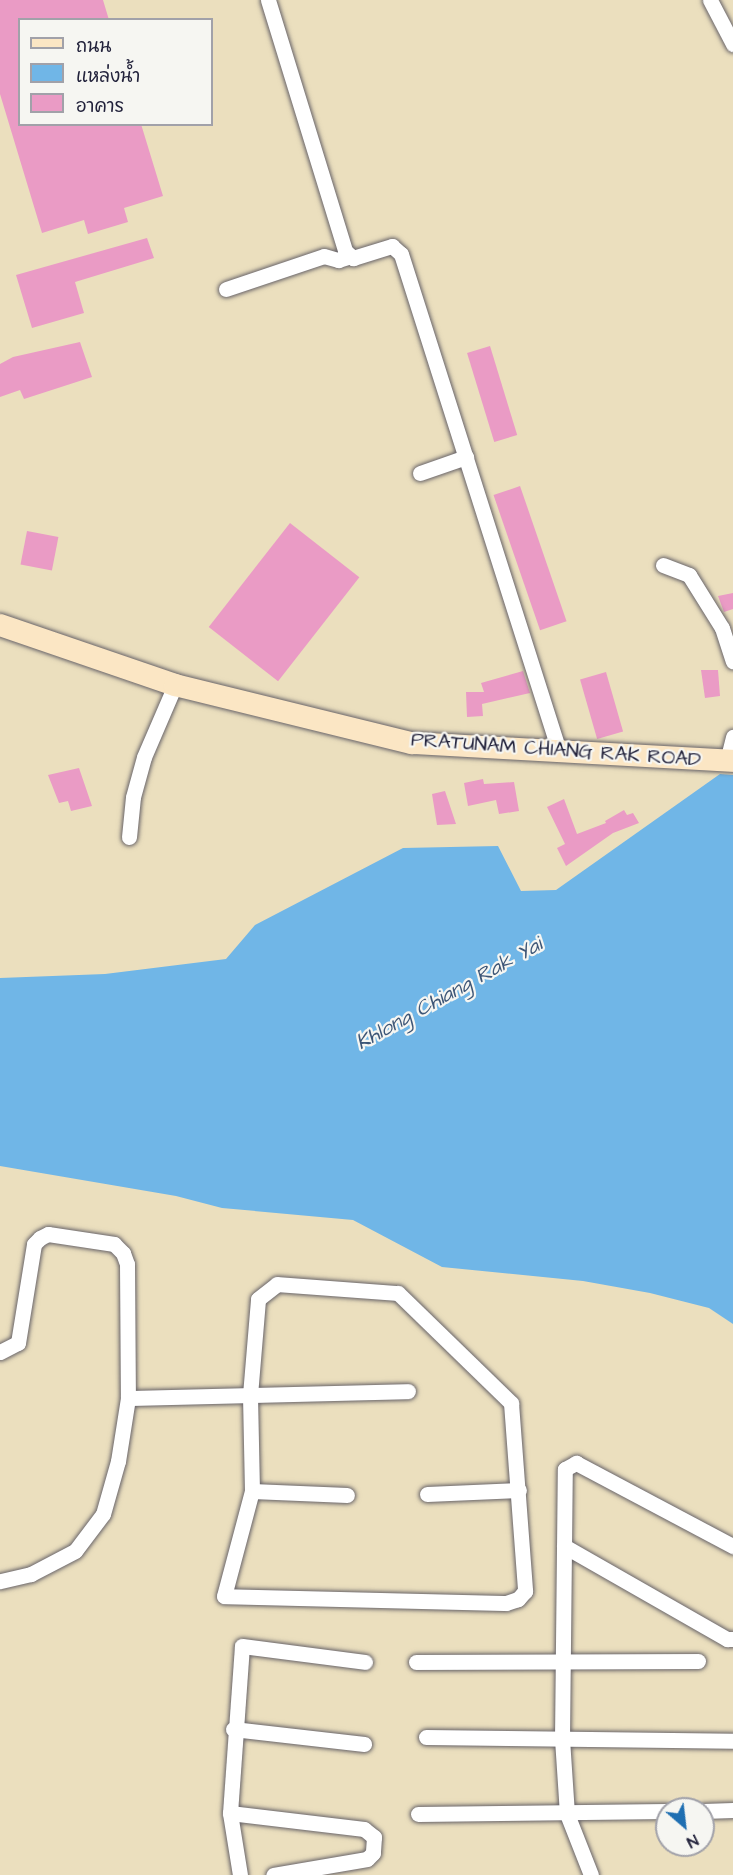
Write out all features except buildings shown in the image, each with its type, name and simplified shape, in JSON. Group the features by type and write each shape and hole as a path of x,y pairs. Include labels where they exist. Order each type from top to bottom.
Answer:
{"street":[{"path":"268,0 348,257"},
{"path":"710,0 733,44"},
{"path":"226,290 324,256 338,260 392,246 399,249 559,752"},
{"path":"420,473 466,457"},
{"path":"663,566 689,575 722,628 733,661"},
{"name":"PRATUNAM CHIANG RAK ROAD","path":"0,625 175,685 412,743 730,761"},
{"path":"129,837 133,797 144,757 175,685"},
{"path":"730,761 733,737"},
{"path":"0,1352 18,1343 34,1244 40,1238 48,1234 114,1244 127,1264 128,1398 118,1461 103,1514 75,1551 31,1574 0,1581"},
{"path":"277,1284 398,1293 514,1408 525,1591 518,1599 506,1603 224,1596 252,1491 250,1395 258,1299 267,1289 277,1284"},
{"path":"128,1398 408,1391"},
{"path":"591,1875 567,1814 562,1739 565,1468 576,1463 733,1546"},
{"path":"252,1491 347,1495"},
{"path":"427,1494 519,1491"},
{"path":"564,1546 727,1639 733,1639"},
{"path":"240,1875 230,1813 233,1729 242,1674 242,1646 365,1662"},
{"path":"416,1662 698,1661"},
{"path":"233,1729 364,1743"},
{"path":"426,1737 733,1741"},
{"path":"715,1811 733,1810"},
{"path":"418,1814 655,1812"},
{"path":"230,1813 364,1829 374,1837 373,1853 367,1859 273,1875"}],"water":[{"name":"Khlong Chiang Rak Yai","path":"720,774 733,775 733,1324 709,1308 650,1293 583,1281 442,1267 353,1220 222,1208 176,1196 0,1166 0,978 105,974 226,959 255,925 403,848 498,846 521,891 556,890"}]}
